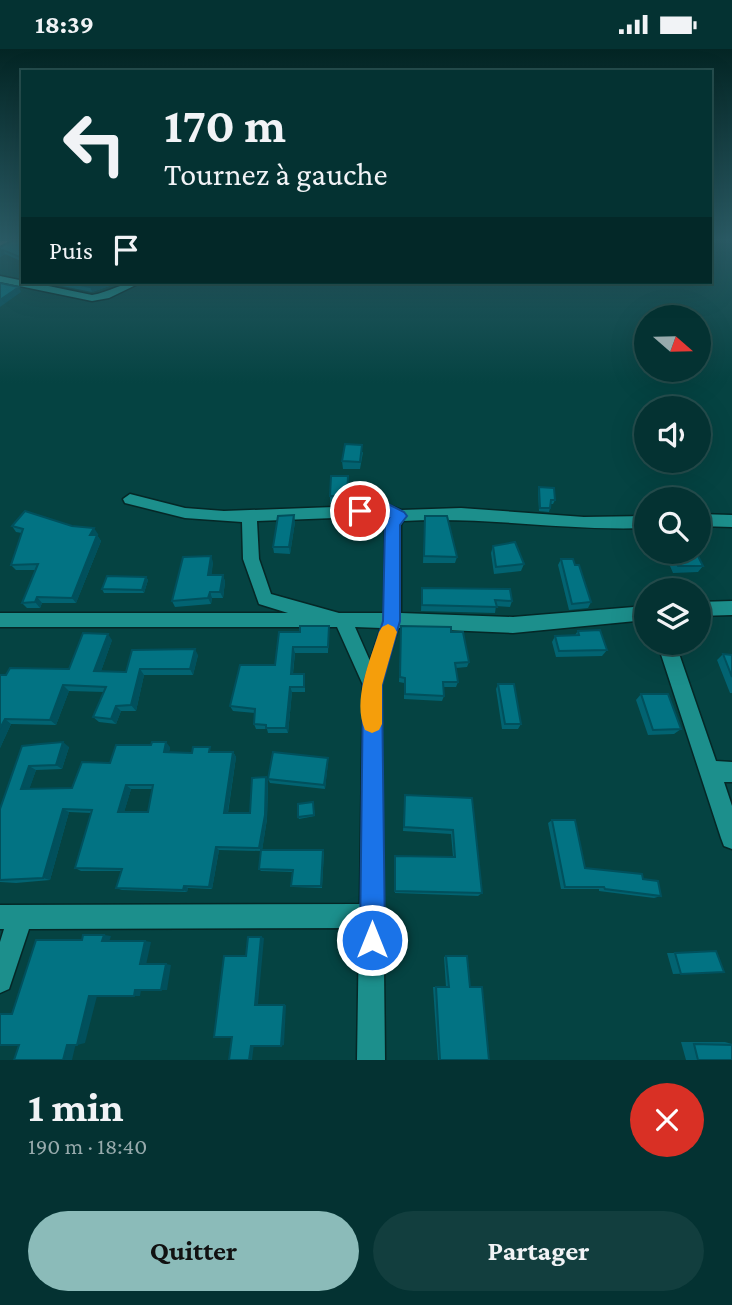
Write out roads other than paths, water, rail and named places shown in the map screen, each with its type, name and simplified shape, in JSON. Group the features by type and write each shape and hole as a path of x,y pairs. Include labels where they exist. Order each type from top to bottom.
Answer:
{"street":[{"path":"50,288 92,298 105,296 122,288"},
{"path":"130,499 185,513 250,516 388,510 399,516 454,512 606,525 634,523"},
{"path":"250,516 247,542 254,575 265,599 343,621 372,685"},
{"path":"371,1060 372,685 392,621 393,524 399,516"},
{"path":"711,520 732,521"},
{"path":"711,609 732,608"},
{"path":"0,620 392,621 513,625 634,614"},
{"path":"670,655 732,838"},
{"path":"710,771 732,772"},
{"path":"0,981 10,918 372,916"}]}
